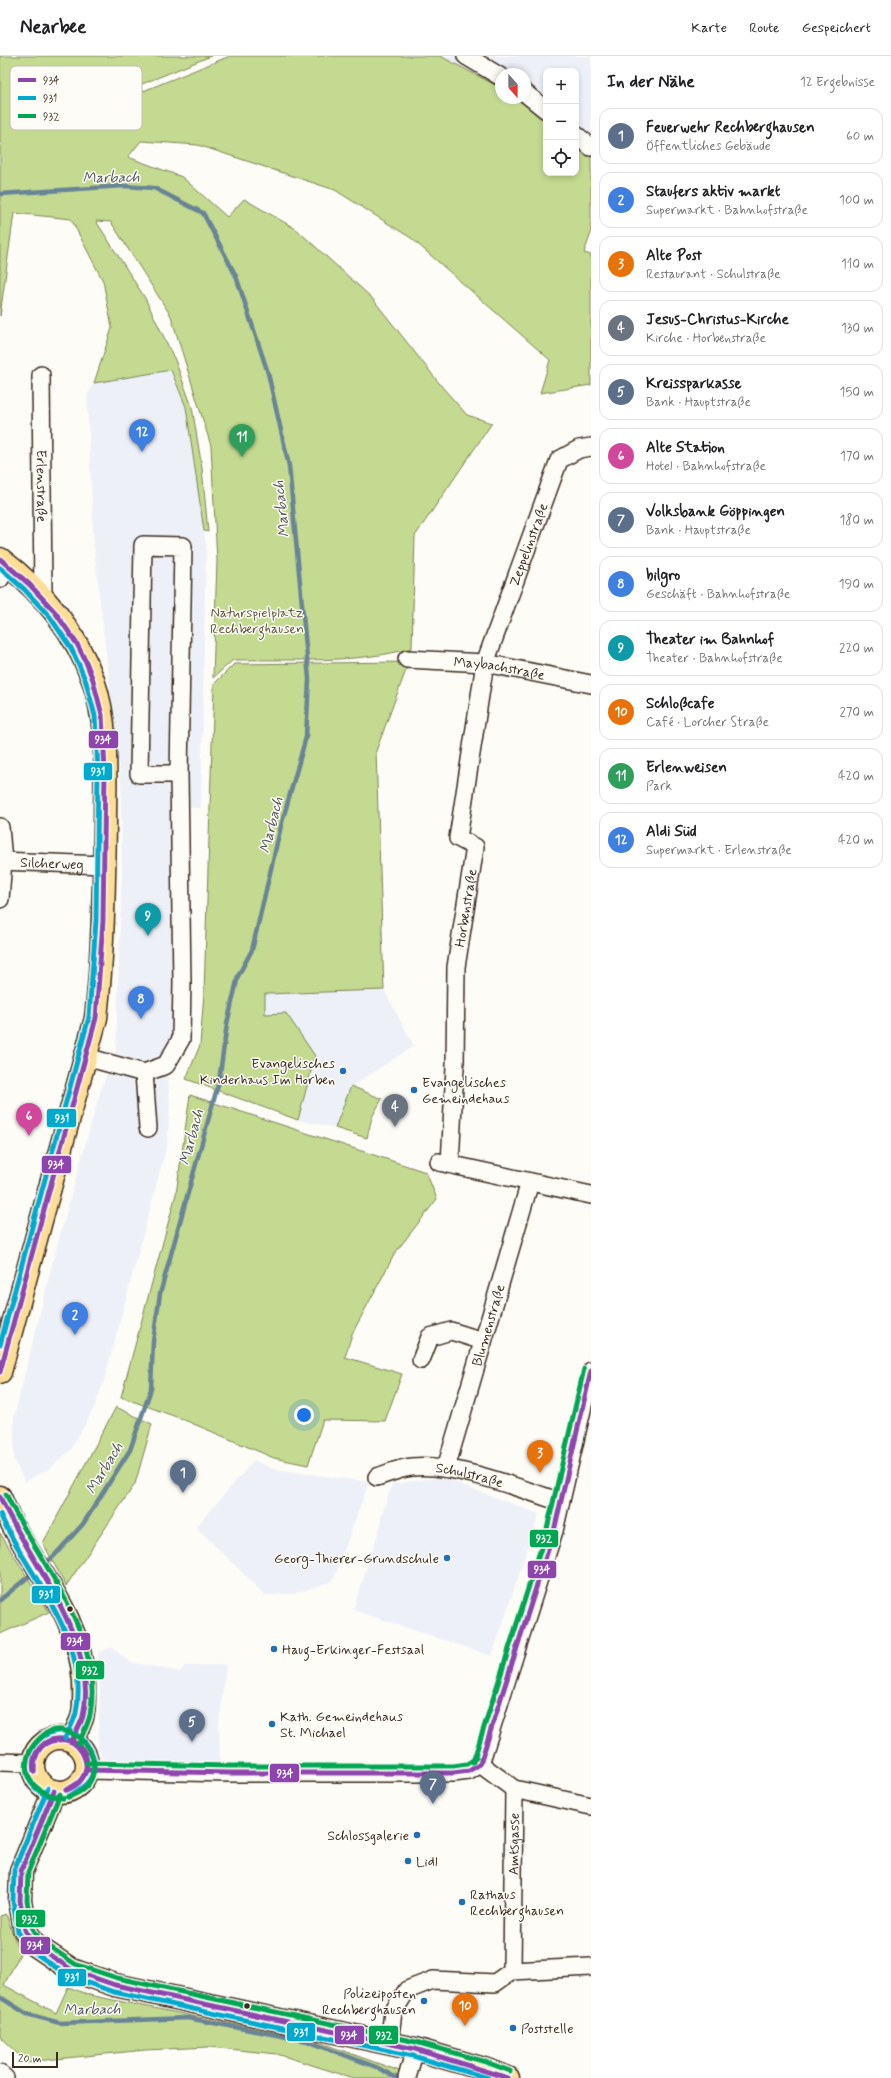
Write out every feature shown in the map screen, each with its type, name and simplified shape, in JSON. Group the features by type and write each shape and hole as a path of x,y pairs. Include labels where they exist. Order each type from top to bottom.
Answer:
{"main road":[{"path":"0,1372 96,1018 100,981 104,865 105,765 101,715 95,687 76,643 64,624 43,597 3,568"},
{"path":"0,1497 13,1527 54,1592 77,1639 83,1664 84,1690 82,1717 72,1741"},
{"path":"64,1738 72,1741 84,1753 87,1770 82,1780 74,1787 64,1791 54,1791 45,1787 38,1780 34,1772 33,1763 38,1750 47,1741 64,1738"},
{"path":"54,1791 21,1871 20,1901 26,1930 35,1945 72,1970 115,1985 415,2049 484,2069 508,2078"}],"street":[{"path":"466,56 495,73"},
{"path":"531,98 543,108"},
{"path":"579,137 591,147"},
{"name":"Erlenstraße","path":"41,375 43,597"},
{"name":"Zeppelinstraße","path":"485,663 559,460 580,449 591,447"},
{"path":"86,1057 144,1073 166,1065 181,1039 182,982 179,774 183,546 142,545 139,774 179,774"},
{"name":"Maybachstraße","path":"407,659 485,663 591,684"},
{"name":"Horbenstraße","path":"485,663 458,838 475,847 456,967 455,1067 445,1163 591,1195"},
{"path":"0,827 0,900"},
{"name":"Silcherweg","path":"1,861 104,865"},
{"path":"144,1073 148,1128"},
{"name":"Blumenstraße","path":"446,1468 530,1182"},
{"path":"421,1360 430,1337 451,1331 483,1341"},
{"path":"87,1770 230,1773 453,1773 469,1771 480,1764 551,1539 560,1502 586,1421 591,1371"},
{"name":"Schulstraße","path":"377,1478 397,1470 414,1466 446,1468 511,1485 560,1502"},
{"path":"0,1762 33,1763"},
{"path":"480,1764 514,1788 591,1806"},
{"name":"Amtsgasse","path":"512,1971 514,1788"},
{"path":"389,2043 393,2012 408,1990 433,1980 495,1983 512,1971 590,1967"},
{"path":"408,2075 415,2049"},
{"path":"0,2074 4,2078"}],"shaded area":[{"path":"440,56 591,56 591,156 579,146 579,68 543,68 543,117 526,104 531,104 531,68 495,68 495,85"},
{"path":"171,370 186,407 206,545 201,808 184,807 178,1027 166,1051 170,1104 167,1145 104,1381 93,1410 71,1449 52,1467 25,1482 14,1460 14,1417 55,1253 100,1092 116,1050 122,874 121,786 94,548 87,396 94,383"},
{"name":"Evangelisches Kinderhaus Im Horben","path":"384,990 414,1046 352,1086 335,1128 298,1120 315,1056 265,1014 265,994"},
{"path":"254,1460 273,1469 369,1482 333,1581 293,1594 265,1595 196,1527"},
{"name":"Georg-Thierer-Grundschule","path":"441,1477 539,1514 492,1656 353,1610 382,1521 380,1520 392,1484"},
{"path":"111,1647 130,1662 181,1672 184,1666 226,1665 219,1724 220,1763 105,1760 98,1750 100,1685 98,1653"}],"green space":[{"name":"Naturspielplatz Rechberghausen","path":"0,56 211,56 142,84 142,66 10,66 10,130 142,130 142,92 230,56 440,56 495,85 495,104 526,104 543,117 543,176 579,176 579,146 591,156 591,233 584,253 591,255 591,385 540,393 550,360 411,238 335,190 198,145 141,141 128,157 182,177 227,217 244,199 296,229 372,298 443,388 467,415 492,423 415,536 412,648 391,653 346,659 233,660 213,678 217,561 211,446 171,316 111,222 96,221 145,298 175,360 192,407 202,468 208,532 204,531 186,407 171,370 94,383 112,328 103,281 71,219 14,213 0,316"},
{"path":"409,662 376,751 384,990 265,994 265,1014 286,1013 315,1056 298,1120 186,1079 200,1045 204,993 214,684 234,664"},
{"path":"351,1086 382,1099 372,1117 367,1138 335,1128"},
{"path":"190,1095 426,1172 437,1199 395,1253 352,1334 345,1357 402,1374 385,1421 323,1420 308,1465 274,1458 182,1419 121,1397 176,1194"},
{"path":"116,1407 152,1424 135,1484 66,1586 43,1543"},
{"path":"0,1533 49,1612 0,1634"},
{"path":"6,1914 20,1954 4,1985 56,2013 68,1987 93,1996 313,2040 402,2072 399,2078 353,2078 277,2054 209,2047 145,2050 26,2062 0,2037 0,1916"}],"waterway":[{"name":"Marbach","path":"0,194 124,186 154,188 203,213 236,276 268,373 289,466 309,679 306,737 281,826 252,950 238,976 227,1024 219,1081 160,1294 153,1341 151,1389 130,1450 83,1524 54,1556 43,1565"},
{"name":"Marbach","path":"0,1600 34,1572"},
{"name":"Marbach","path":"0,1997 27,2014 60,2023 188,2018 307,2041 376,2067 397,2078"}],"transit line":[{"name":"934","path":"0,559 29,584 55,612 77,644 86,662 93,680 102,715 105,770 103,921 96,1018 0,1372"},
{"name":"931","path":"0,568 24,589 50,617 71,648 86,682 95,716 98,770 96,921 89,1017 0,1345"},
{"name":"932","path":"473,1762 547,1529 584,1369"},
{"name":"934","path":"480,1764 554,1531 591,1371"},
{"name":"932","path":"6,1494 19,1520 66,1600 88,1656 92,1685 90,1715 79,1744"},
{"name":"934","path":"0,1497 59,1603 72,1631 81,1659 86,1688 83,1716 72,1741"},
{"name":"931","path":"0,1514 12,1538 54,1609 66,1634 74,1659 78,1686 76,1713 73,1723 65,1738"},
{"name":"932","path":"63,1798 54,1796 39,1789 33,1784 27,1771 27,1762 32,1747 40,1738 53,1731 66,1731 79,1738 88,1748 93,1762 93,1775 85,1788 68,1797"},
{"name":"931","path":"63,1798 48,1795 39,1791 30,1780 26,1768 28,1755 35,1744 44,1736 56,1731 69,1732 85,1741 94,1760 92,1775 89,1780 82,1788 68,1797"},
{"name":"934","path":"34,1771 33,1764 35,1757 42,1746 53,1740 67,1740"},
{"name":"934","path":"34,1771 34,1763 38,1751 42,1746 52,1741 67,1740"},
{"name":"934","path":"66,1790 76,1785 84,1776 86,1770 86,1764 82,1752 78,1747 67,1740"},
{"name":"934","path":"66,1790 75,1786 81,1780 87,1764 86,1756 82,1749 76,1744 67,1740"},
{"name":"932","path":"87,1763 230,1766 453,1766 467,1764 476,1758"},
{"name":"934","path":"87,1770 230,1773 453,1773 469,1771 480,1764"},
{"name":"931","path":"48,1788 14,1870 13,1901 18,1932 31,1950 68,1976 114,1992 413,2056 488,2078"},
{"name":"934","path":"54,1791 21,1871 20,1901 25,1930 35,1945 72,1970 115,1985 415,2049 508,2078"},
{"name":"932","path":"60,1794 28,1872 27,1901 32,1927 40,1940 75,1964 117,1978 416,2042 486,2062 510,2071"}],"place":[{"name":"Aldi Süd","path":"142,452"},
{"name":"Erlenweisen","path":"242,457"},
{"name":"Theater im Bahnhof","path":"148,936"},
{"name":"bilgro","path":"141,1019"},
{"name":"Evangelisches Kinderhaus Im Horben","path":"343,1071"},
{"name":"Evangelisches Gemeindehaus","path":"414,1090"},
{"name":"Jesus-Christus-Kirche","path":"395,1127"},
{"name":"Alte Station","path":"29,1136"},
{"name":"Staufers aktiv markt","path":"75,1335"},
{"name":"Alte Post","path":"540,1473"},
{"name":"Feuerwehr Rechberghausen","path":"183,1493"},
{"name":"Georg-Thierer-Grundschule","path":"447,1558"},
{"name":"Haug-Erkinger-Festsaal","path":"274,1649"},
{"name":"Kath. Gemeindehaus St. Michael","path":"272,1724"},
{"name":"Kreissparkasse","path":"192,1742"},
{"name":"Volksbank Göppingen","path":"433,1804"},
{"name":"Schlossgalerie","path":"417,1835"},
{"name":"Lidl","path":"408,1861"},
{"name":"Rathaus Rechberghausen","path":"462,1902"},
{"name":"Polizeiposten Rechberghausen","path":"424,2001"},
{"name":"Schloßcafe","path":"465,2026"},
{"name":"Poststelle","path":"513,2028"}]}
